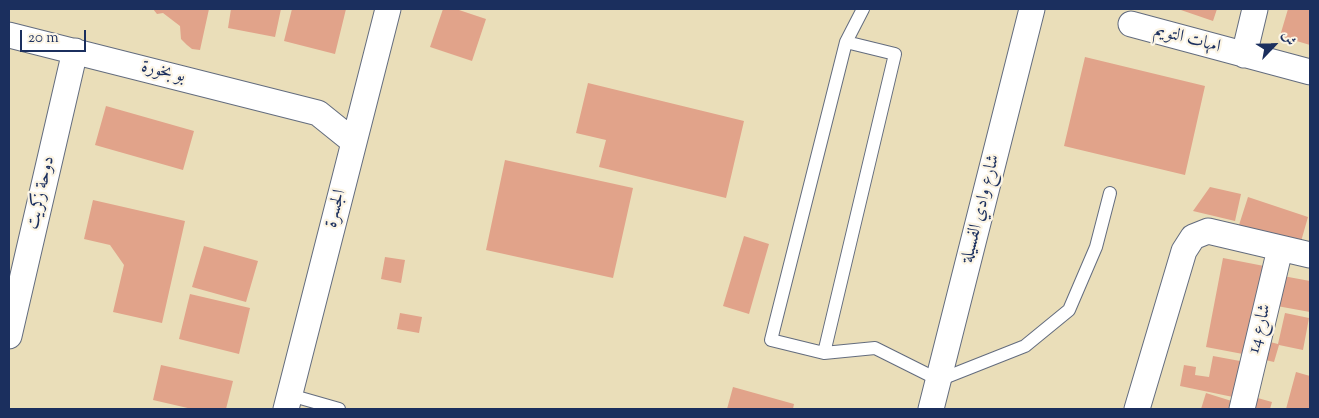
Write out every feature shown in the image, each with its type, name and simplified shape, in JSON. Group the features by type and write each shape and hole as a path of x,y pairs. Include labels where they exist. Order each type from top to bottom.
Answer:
{"street":[{"name":"الجسرة","path":"288,402 388,9"},
{"name":"شارع وادي الفسيلة","path":"931,409 1032,9"},
{"name":"امهات التويم","path":"1244,55 1255,9"},
{"name":"امهات التويم","path":"1131,24 1310,72"},
{"name":"بو بخورة","path":"9,35 318,113 354,142"},
{"name":"دوحة زكريت","path":"9,336 75,51"},
{"name":"بو بخورة","path":"318,113 364,103"},
{"path":"1137,409 1184,251 1193,237 1208,231 1310,256"},
{"name":"شارع 14","path":"1242,409 1280,249"}],"lane":[{"path":"863,9 846,42 771,340 824,352 875,348 939,380 1025,346 1069,310 1096,247 1110,192"},
{"path":"824,352 895,54 846,42"},
{"path":"288,402 339,409"}],"building":[{"path":"153,9 209,9 200,50 192,49 181,39 180,26 163,13 157,14"},
{"path":"231,9 281,9 275,37 228,28"},
{"path":"292,9 346,9 335,54 284,41"},
{"path":"443,9 456,9 486,19 472,61 430,47"},
{"path":"1178,9 1217,9 1213,21"},
{"path":"1288,9 1310,9 1310,45 1280,36"},
{"path":"1085,57 1205,86 1185,175 1064,146"},
{"path":"588,83 744,121 726,198 599,167 606,140 576,133"},
{"path":"106,106 194,131 183,170 95,145"},
{"path":"505,160 633,188 613,278 486,250"},
{"path":"1210,187 1241,194 1235,221 1193,211"},
{"path":"1248,197 1308,217 1300,245 1239,225"},
{"path":"93,200 185,221 162,323 113,312 124,265 110,245 84,239"},
{"path":"744,236 769,244 749,314 723,306"},
{"path":"204,246 258,261 246,302 192,287"},
{"path":"385,257 405,260 401,283 381,279"},
{"path":"1223,258 1264,266 1248,355 1206,347"},
{"path":"1283,276 1310,281 1310,312 1277,306"},
{"path":"190,294 250,308 239,354 179,339"},
{"path":"400,313 422,317 419,333 397,329"},
{"path":"1285,313 1309,318 1303,350 1279,345 1274,362 1261,359 1266,341 1278,344"},
{"path":"1213,356 1240,361 1233,397 1180,386 1184,365 1196,367 1195,375 1209,377"},
{"path":"161,365 233,381 226,409 192,409 153,400"},
{"path":"1296,372 1310,376 1310,409 1286,409"},
{"path":"733,387 794,404 793,409 727,409"},
{"path":"1206,393 1238,403 1236,409 1201,409"},
{"path":"1254,397 1272,402 1270,409 1250,409"}]}
